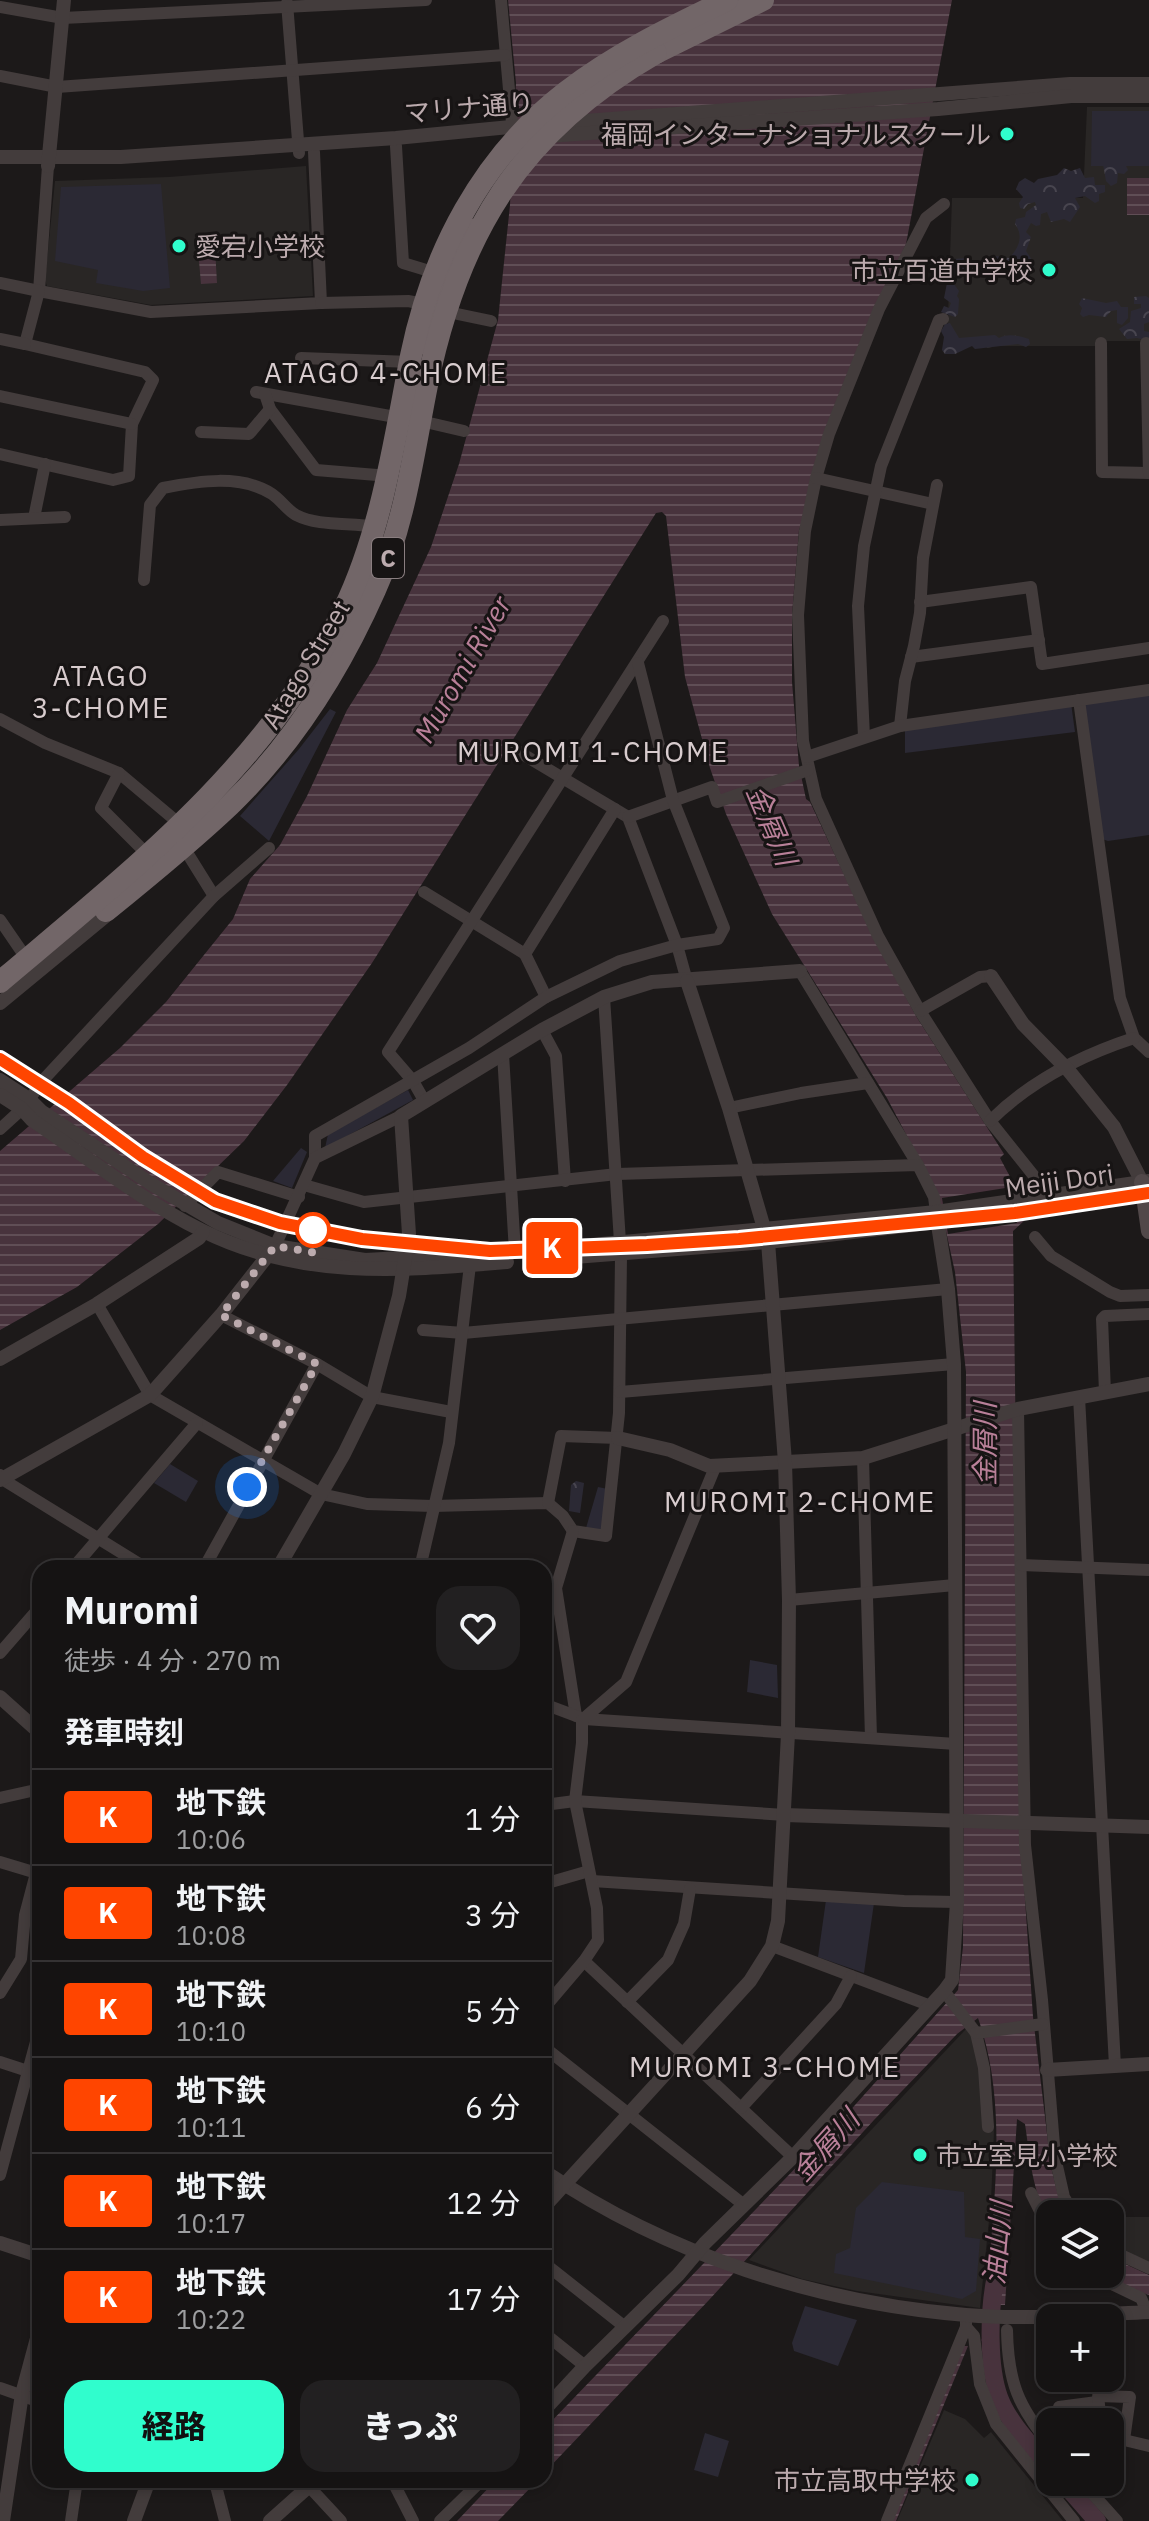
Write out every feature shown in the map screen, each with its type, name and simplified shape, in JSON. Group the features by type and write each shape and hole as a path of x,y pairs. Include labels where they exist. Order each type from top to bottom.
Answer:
{"highway":[{"name":"C","path":"0,982 108,890 217,788 251,752 305,679 345,607 367,553 390,466 415,342 434,277 455,225 489,170 538,116 574,86 622,54 727,0"},
{"name":"C","path":"344,655 358,604 379,553 403,466 436,307 453,257 478,208 498,178 544,125 607,78 763,0"},
{"name":"C","path":"0,1001 231,804 267,766 309,711 354,637 389,557 406,498 446,307 463,261 519,165 561,121 600,89 656,53"}],"main road":[{"path":"1146,1187 1149,1231"}],"street":[{"path":"25,344 39,291 64,0"},
{"path":"0,7 63,18 287,4 426,0"},
{"path":"501,0 505,55 522,132"},
{"path":"287,4 291,70 321,303"},
{"path":"0,76 57,87 505,55"},
{"path":"940,102 1070,84 1149,84"},
{"path":"940,102 1149,96"},
{"name":"マリナ通り","path":"0,157 119,167 522,132 940,102"},
{"name":"Atago Street","path":"0,1001 186,851 260,777 324,701 389,555 410,481 443,311 463,256 487,205 518,155 522,132"},
{"name":"Atago Street","path":"0,972 208,793 242,760 300,688 326,645 376,527 424,304 436,273 470,204 522,132"},
{"name":"マリナ通り","path":"303,150 396,146 522,132"},
{"path":"396,146 403,263 436,273"},
{"name":"マリナ通り","path":"0,166 48,163"},
{"path":"944,204 926,218 879,309 829,434 816,478 803,543 798,615 799,681 807,764 816,799 878,936 920,1011 990,1121 1042,1186 1045,1196"},
{"path":"0,283 151,312 321,303 408,301 424,304"},
{"path":"443,311 491,321"},
{"path":"864,737 858,606 864,546 889,444 939,320 943,319"},
{"path":"0,339 145,372 153,380 132,424 129,476 113,480 0,454"},
{"path":"1101,343 1102,472 1149,473 1146,343"},
{"path":"301,358 411,362"},
{"path":"389,476 316,470 260,393 401,418"},
{"path":"0,396 132,424"},
{"path":"201,432 249,434 270,409"},
{"path":"421,421 464,431"},
{"path":"34,518 45,464"},
{"path":"816,478 933,504"},
{"path":"144,580 150,505 163,488 193,482 244,482 272,494 297,515 376,527"},
{"path":"900,726 920,602 923,558 937,485"},
{"path":"0,520 65,517"},
{"path":"920,602 1031,587 1042,664 1149,648"},
{"path":"425,1102 413,1081 388,1052 663,621"},
{"path":"911,657 1039,640"},
{"path":"133,1560 1,1478 150,1395 221,1315 272,1251 315,1158 315,1136 413,1081 546,997 620,961 677,945 718,939 724,928 673,800 638,663"},
{"path":"628,817 712,787 717,802 864,737 900,726 1149,690"},
{"path":"1079,700 1120,998 1134,1038 1149,1052"},
{"path":"0,719 45,743 119,773 175,820"},
{"path":"514,749 628,817 677,945 766,1236 785,1462 789,1600 785,1815 781,1892 772,1946 750,1981 552,2198"},
{"path":"119,773 101,808 141,848"},
{"path":"525,954 615,809"},
{"path":"0,1129 31,1110 55,1067 214,896 269,848"},
{"path":"186,851 214,896"},
{"path":"424,892 525,954 546,997"},
{"path":"0,920 22,952"},
{"path":"315,1158 401,1116 542,1030 604,997 652,982 800,971 918,1165 934,1197 948,1289 954,1364 957,1902 952,1980 793,2157 552,2401"},
{"path":"920,1011 980,977 991,976 1023,1024 1114,1127 1146,1187"},
{"path":"97,1304 150,1395 321,1494 367,1504 548,1503 563,1516 573,1531 606,1536 618,1438 621,1317 617,1174 604,997"},
{"path":"542,1030 556,1056 565,1181"},
{"path":"990,1121 1064,1067 1106,1047 1134,1038"},
{"path":"503,1054 515,1252"},
{"path":"0,1080 31,1110"},
{"path":"729,1108 868,1083"},
{"path":"0,1095 31,1110 178,1210 218,1172 364,1202 617,1174 918,1165"},
{"path":"283,1560 372,1397 405,1265 409,1234 401,1116"},
{"name":"Meiji Dori","path":"1016,1210 1045,1196 1146,1187"},
{"name":"Meiji Dori","path":"178,1210 203,1232 272,1251 405,1265 470,1265 1016,1210 1146,1187"},
{"name":"Meiji Dori","path":"178,1210 218,1223 272,1251"},
{"path":"0,1359 97,1304 199,1238 203,1232"},
{"path":"1035,1237 1051,1256 1110,1292 1120,1296 1149,1295"},
{"name":"Meiji Dori","path":"405,1265 515,1252 620,1248"},
{"path":"422,1560 449,1443 470,1265"},
{"path":"423,1330 463,1333 948,1289"},
{"path":"1105,1392 1102,1319 1105,1316 1149,1314"},
{"path":"221,1315 317,1364 372,1397 451,1412"},
{"path":"208,1560 317,1364"},
{"path":"620,1392 954,1364"},
{"path":"548,1503 561,1436 618,1438 670,1450 709,1466 863,1458 1018,1409 1149,1384"},
{"path":"1079,1397 1115,2066"},
{"path":"1018,1409 1024,1825 1040,2025 1057,2175 1066,2200"},
{"path":"80,1560 197,1423"},
{"path":"863,1458 871,1738"},
{"path":"580,1717 612,1698 630,1675 716,1465"},
{"path":"552,1582 573,1531"},
{"path":"1021,1565 1149,1570"},
{"path":"789,1600 955,1585"},
{"path":"552,1596 580,1717 575,1801 597,1908 598,1940 552,1999"},
{"path":"0,1653 32,1616"},
{"path":"0,1697 32,1726"},
{"path":"552,1707 580,1717 956,1744"},
{"path":"0,1798 32,1791"},
{"path":"552,1804 575,1801 785,1815 1149,1827"},
{"path":"0,1862 32,1871"},
{"path":"552,1883 591,1876 690,1889 957,1902"},
{"path":"627,2002 668,1960 684,1924 690,1889"},
{"path":"2,1986 21,1959 25,1915 32,1892"},
{"path":"772,1946 931,2006"},
{"path":"584,1961 793,2157"},
{"path":"741,2108 836,2004 851,1976"},
{"path":"944,1991 975,2030 984,2068 988,2127"},
{"path":"975,2030 1040,2025"},
{"path":"552,2053 744,2205"},
{"path":"0,2062 32,2072"},
{"path":"1047,2070 1149,2064"},
{"path":"0,2175 3,2150 32,2078"},
{"path":"552,2177 627,2219 741,2268 857,2300 1008,2324 1148,2312 1141,2298 1120,2288"},
{"path":"1031,2193 1036,2203"},
{"path":"0,2243 32,2253"},
{"path":"1124,2256 1149,2268"},
{"path":"552,2269 625,2327"},
{"path":"887,2521 970,2319"},
{"path":"970,2319 980,2384 996,2424 1074,2521"},
{"path":"1008,2324 1011,2380 1017,2398 1036,2425"},
{"path":"552,2339 585,2366"},
{"path":"3,2521 22,2394 32,2357"},
{"path":"0,2388 32,2398"},
{"path":"1098,2408 1098,2396 1130,2397 1124,2440 1149,2446"},
{"path":"1059,2408 1097,2402"},
{"path":"71,2521 76,2488"},
{"path":"134,2521 146,2488"},
{"path":"218,2488 225,2521"},
{"path":"270,2521 303,2488"},
{"path":"314,2488 341,2521"},
{"path":"396,2488 413,2521"},
{"path":"440,2521 474,2488"},
{"path":"1095,2496 1117,2521"}],"shaded area":[{"name":"市立百道中学校","path":"1087,107 1149,107 1149,341 1095,341 1095,346 947,346 952,198 1083,198"},
{"name":"愛宕小学校","path":"306,166 313,296 151,305 47,286 45,280 55,181 169,177"},
{"name":"市立室見小学校","path":"966,2029 981,2037 994,2131 991,2201 980,2308 857,2291 802,2279 749,2260"},
{"path":"1124,2217 1149,2217 1149,2265 1124,2253"},
{"name":"市立高取中学校","path":"944,2410 965,2419 984,2438 991,2432 1036,2488 1036,2496 1043,2496 1063,2521 897,2521"}],"green space":[{"path":"1092,111 1149,111 1149,166 1091,166"},
{"path":"1103,164 1126,166 1128,170 1124,174 1118,173 1117,183 1111,186 1106,181"},
{"path":"1064,168 1071,171 1080,168 1085,178 1094,177 1095,185 1105,185 1105,192 1099,194 1099,201 1095,203 1085,196 1075,198 1080,207 1070,222 1064,219 1051,222 1047,212 1041,214 1040,225 1031,223 1026,232 1031,237 1026,251 1034,263 1033,268 995,268 995,256 1009,258 1018,246 1020,237 1016,219 1025,217 1026,212 1036,205 1035,202 1024,209 1020,208 1023,197 1016,189 1019,182 1025,178 1034,183 1038,179 1057,175"},
{"path":"161,184 170,288 143,291 96,283 98,270 55,261 61,187"},
{"path":"948,256 969,261 967,274 959,272 954,277 953,283 959,291 958,314 955,317 941,312 944,306 949,308 951,303 944,298 947,283 945,260"},
{"path":"1134,297 1149,298 1149,322 1144,324 1144,331 1149,332 1149,341 1127,339 1119,329 1130,322 1131,311 1141,308 1141,304 1134,304"},
{"path":"1082,298 1106,303 1117,301 1121,307 1128,307 1128,318 1122,325 1117,323 1117,310 1106,317 1083,317 1079,304"},
{"path":"950,323 959,338 1014,336 1029,339 1030,344 1026,347 1018,344 975,349 972,346 955,354 945,354 941,331 945,324"},
{"path":"1149,694 1149,835 1108,841 1102,839 1084,704"},
{"path":"1071,703 1075,732 905,753 905,726"},
{"path":"330,709 336,712 269,841 240,816"},
{"path":"408,1090 413,1100 325,1148 328,1134"},
{"path":"301,1148 307,1152 292,1188 273,1181"},
{"path":"170,1464 198,1481 186,1502 154,1483"},
{"path":"576,1481 584,1483 580,1513 569,1511 571,1485"},
{"path":"598,1487 608,1489 605,1526 598,1531 586,1528"},
{"path":"750,1660 777,1665 778,1698 747,1692"},
{"path":"826,1900 874,1903 864,1973 818,1957"},
{"path":"882,2182 964,2192 965,2237 980,2239 976,2291 962,2299 834,2273 836,2254 850,2248 856,2208"},
{"path":"805,2306 857,2320 838,2366 794,2351 792,2343"},
{"path":"705,2433 729,2441 718,2477 694,2470"}],"water":[{"path":"508,0 952,0 906,244 876,306 799,530 792,615 792,682 799,766 806,799 916,1016 1004,1154 1000,1158 1015,1186 1025,1220 1013,1231 1021,1840 1033,2017 1051,2167 1061,2200 1039,2200 1025,2124 1017,2119 1005,2305 986,2305 995,2197 996,2124 988,2052 978,2018 957,2034 874,2120 552,2465 552,2421 838,2124 958,1990 963,1947 966,1372 955,1272 938,1195 887,1098 772,914 726,814 685,677 666,516 662,512 656,513 372,963 244,1141 158,1224 77,1287 0,1330 0,1151 120,1048 166,1002 233,919 250,879 280,845 307,796 347,710 377,663 431,547 459,464 498,320 510,205 516,83"},
{"path":"1127,178 1149,178 1149,215 1127,215"},
{"path":"215,248 217,283 201,284 198,249"},
{"path":"1124,2263 1149,2275 1149,2295 1124,2287"},
{"path":"963,2346 968,2346 896,2521 891,2521"},
{"path":"488,2488 530,2488 498,2521 457,2521"}],"pier":[{"path":"1012,1187 1017,1223 948,1234 942,1198"}],"waterway":[{"name":"油山川","path":"995,2281 991,2339 995,2385 1003,2407 1036,2451"},
{"path":"983,2340 992,2340"},
{"name":"油山川","path":"1075,2496 1097,2521"}],"metro line":[{"name":"K","path":"0,1059 69,1103 143,1157 215,1201 280,1223 362,1239 490,1251 647,1245 1015,1213 1149,1193"}],"place":[{"name":"福岡インターナショナルスクール","path":"1007,134"},
{"name":"愛宕小学校","path":"179,246"},
{"name":"市立百道中学校","path":"1049,270"},
{"name":"市立室見小学校","path":"920,2155"},
{"name":"市立高取中学校","path":"972,2480"}],"district":[{"name":"ATAGO 4-CHOME","path":"386,372"},
{"name":"ATAGO 3-CHOME","path":"101,691"},
{"name":"MUROMI 1-CHOME","path":"593,751"},
{"name":"MUROMI 2-CHOME","path":"800,1501"},
{"name":"MUROMI 3-CHOME","path":"765,2066"}],"route":[{"path":"247,1487 317,1364 221,1315 275,1246 317,1253 313,1230"}],"water label":[{"name":"Muromi River","path":"462,669"},
{"name":"金屑川","path":"772,825"},
{"name":"金屑川","path":"984,1444"},
{"name":"金屑川","path":"825,2145"}]}
